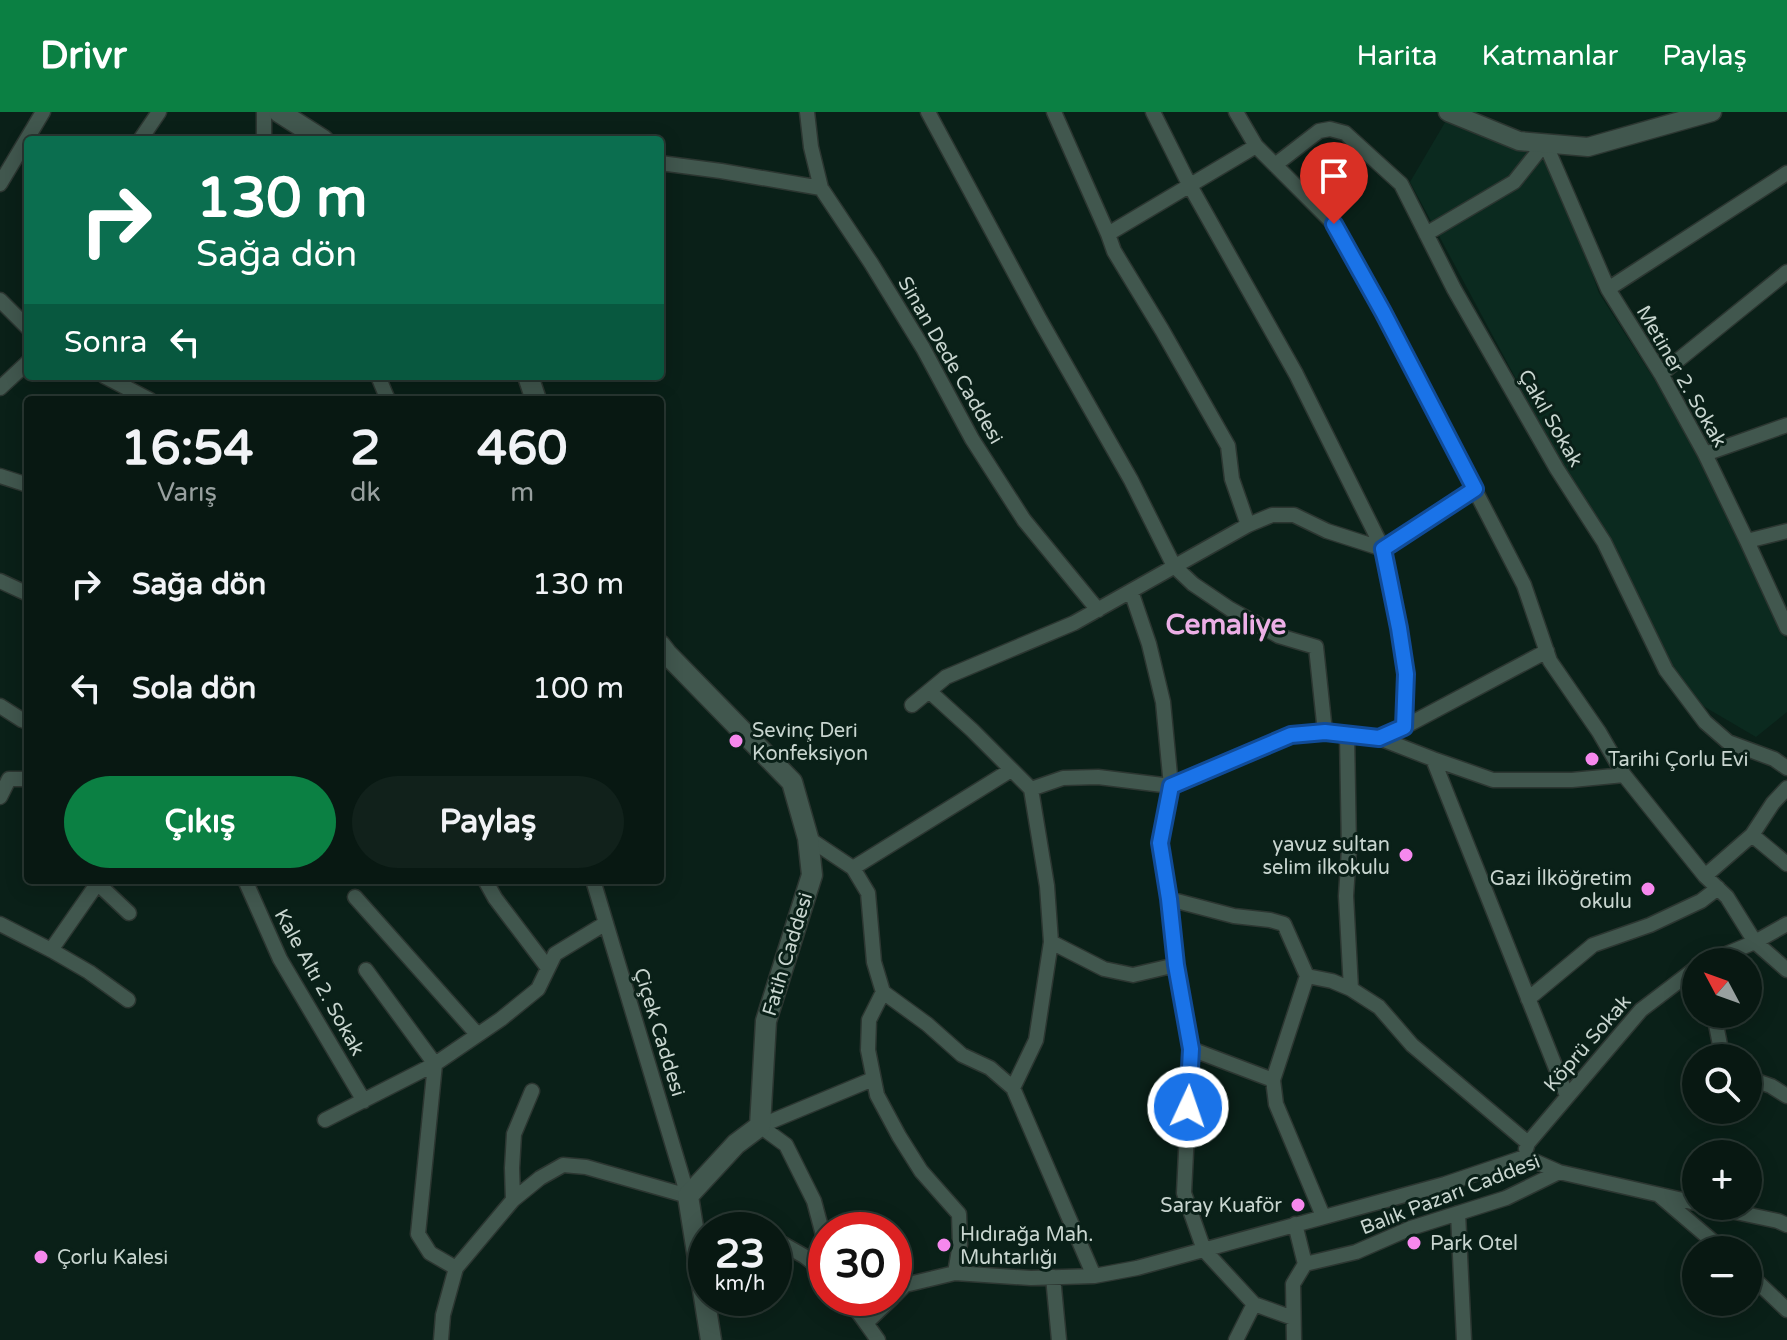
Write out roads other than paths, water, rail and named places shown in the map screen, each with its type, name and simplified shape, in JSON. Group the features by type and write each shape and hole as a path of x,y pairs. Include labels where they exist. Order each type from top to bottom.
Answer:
{"main road":[{"path":"279,112 317,136"},
{"name":"Fatih Caddesi","path":"664,650 792,782 808,838 812,875 766,1021 760,1126"},
{"path":"711,1340 688,1196 736,1144 760,1126"}],"street":[{"path":"29,136 43,112"},
{"path":"143,136 159,112"},
{"path":"264,112 264,136"},
{"name":"Sinan Dede Caddesi","path":"807,112 811,147 821,188 916,335 972,439 1024,520 1098,610"},
{"path":"928,112 1131,480 1174,566 1193,584 1230,609 1279,636 1316,647 1325,732"},
{"path":"1054,112 1114,251 1228,446 1232,479 1248,525"},
{"path":"1153,112 1189,184 1296,374 1383,549 1406,674 1404,727"},
{"path":"1236,112 1256,146 1334,224 1524,585 1550,661 1599,732 1624,775 1705,876 1727,897 1755,942 1787,970"},
{"path":"1448,112 1519,141 1588,147 1712,112"},
{"name":"Çakıl Sokak","path":"1275,165 1319,131 1330,129 1345,133 1401,184 1454,289 1557,469 1604,542 1666,670 1705,722 1728,742 1774,759 1787,768"},
{"path":"1426,234 1514,182 1545,143"},
{"name":"Metiner 2. Sokak","path":"1545,143 1608,289 1661,374 1705,454 1787,628"},
{"path":"0,184 24,144"},
{"path":"1108,234 1256,146"},
{"path":"664,164 821,188"},
{"path":"1608,289 1787,173"},
{"path":"1661,374 1787,272"},
{"path":"0,300 24,320"},
{"path":"0,388 24,366"},
{"path":"112,380 142,396"},
{"path":"1705,454 1787,425"},
{"path":"0,476 24,484"},
{"path":"1383,549 1475,489"},
{"path":"912,705 946,677 1074,623 1248,525 1272,515 1294,515 1327,531 1383,549"},
{"path":"1747,541 1787,531"},
{"path":"0,581 24,592"},
{"path":"1131,591 1149,644 1163,702 1171,786 1160,843 1191,1049 1184,1193 1204,1250 1254,1304 1293,1318"},
{"path":"1379,738 1547,651"},
{"path":"929,691 1031,789 1047,886 1051,942 1036,1040 1013,1088"},
{"path":"0,706 24,721"},
{"path":"1031,789 1063,778 1098,777 1171,786 1291,735 1325,732 1379,738 1493,780 1572,780 1624,775"},
{"path":"1347,735 1349,849 1346,896 1351,989"},
{"path":"1433,759 1567,1096"},
{"path":"853,868 1011,770"},
{"path":"9,779 24,779"},
{"path":"9,779 24,790"},
{"path":"0,797 9,779"},
{"path":"1705,876 1752,835 1787,788"},
{"path":"1752,835 1787,864"},
{"path":"808,838 853,868 868,893 874,962 883,992 927,1024 962,1055 990,1068 1013,1088 1094,1276"},
{"path":"51,950 94,884"},
{"path":"97,884 129,913"},
{"name":"Kale Altı 2. Sokak","path":"247,884 280,959 364,1101"},
{"path":"487,884 548,968"},
{"name":"Çiçek Caddesi","path":"594,884 688,1196"},
{"path":"1528,999 1593,945 1650,925 1701,901 1718,888"},
{"path":"355,897 477,1034"},
{"path":"1169,899 1234,916 1284,924 1307,976 1273,1080 1276,1104 1323,1216"},
{"path":"325,1120 435,1064 501,1019 538,989 555,954 606,923"},
{"path":"0,924 89,972 128,1000"},
{"path":"1741,948 1787,924"},
{"path":"1051,942 1104,969 1133,975 1176,965"},
{"path":"366,970 435,1064 418,1234 430,1253 456,1268"},
{"path":"1307,976 1351,989 1379,1007 1412,1045 1526,1150 1559,1172"},
{"name":"Köprü Sokak","path":"1526,1150 1567,1096 1641,1010 1682,979"},
{"path":"883,992 869,1020 868,1050 877,1095 921,1171 959,1214 960,1244 955,1273"},
{"path":"1191,1049 1273,1080"},
{"path":"760,1126 873,1079"},
{"path":"1762,1083 1787,1096"},
{"path":"513,1200 514,1134 532,1091"},
{"path":"760,1126 786,1145 817,1212"},
{"path":"912,1283 955,1273 1031,1278 1094,1276 1137,1268 1445,1184 1526,1150"},
{"path":"441,1340 443,1315 456,1268 513,1200 540,1178 563,1165 586,1167 688,1196"},
{"name":"Balık Pazarı Caddesi","path":"1305,1264 1356,1252 1411,1228 1506,1198 1559,1172 1682,1200"},
{"path":"1657,1194 1706,1236"},
{"path":"1458,1213 1464,1340"},
{"path":"1762,1217 1784,1221"},
{"path":"1294,1340 1293,1284 1305,1264 1295,1224"},
{"path":"1053,1277 1059,1340"},
{"path":"1762,1286 1787,1310"},
{"path":"1236,1340 1254,1304"},
{"path":"861,1316 878,1340"},
{"path":"866,1323 873,1316"}],"place":[{"name":"Sevinç Deri Konfeksiyon","path":"736,741"},
{"name":"Tarihi Çorlu Evi","path":"1592,759"},
{"name":"yavuz sultan selim ilkokulu","path":"1406,855"},
{"name":"Gazi İlköğretim okulu","path":"1648,889"},
{"name":"Saray Kuaför","path":"1298,1205"},
{"name":"Park Otel","path":"1414,1243"},
{"name":"Hıdırağa Mah. Muhtarlığı","path":"944,1245"},
{"name":"Çorlu Kalesi","path":"41,1257"}],"district":[{"name":"Cemaliye","path":"1226,624"}]}
